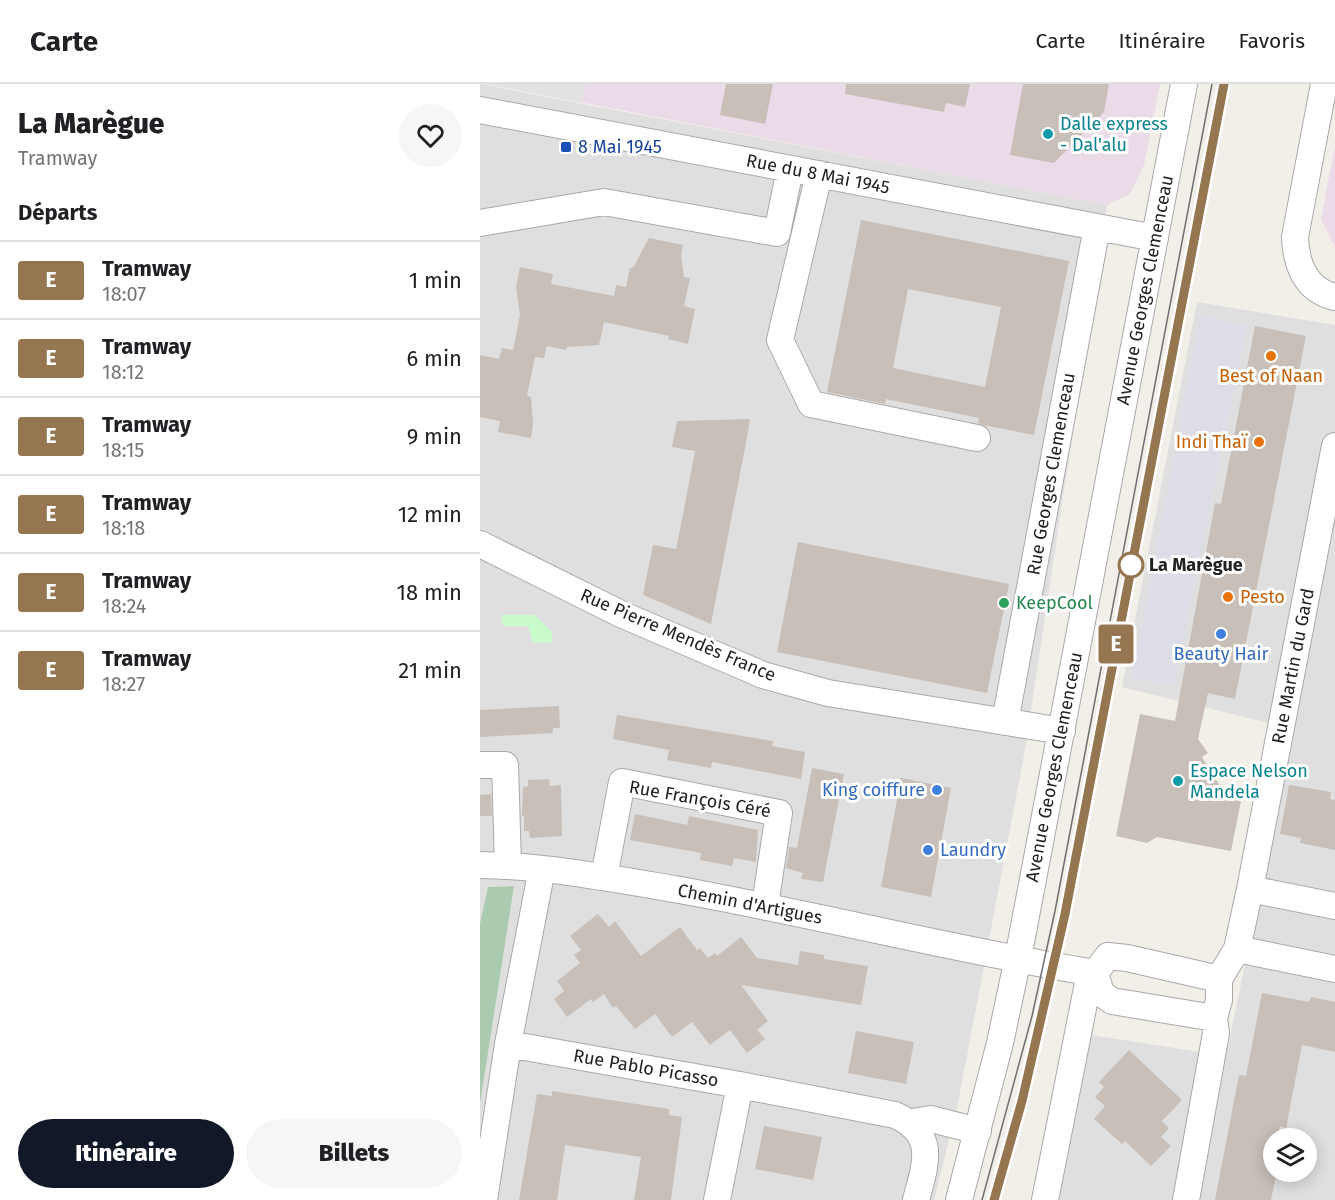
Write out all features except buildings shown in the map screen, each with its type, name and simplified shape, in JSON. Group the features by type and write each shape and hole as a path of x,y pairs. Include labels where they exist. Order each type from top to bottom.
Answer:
{"street":[{"name":"Avenue Georges Clemenceau","path":"959,1200 978,1131 1018,958 1184,84"},
{"path":"1324,84 1295,237 1296,259 1306,280 1327,295 1335,297"},
{"name":"Rue du 8 Mai 1945","path":"480,110 1155,238"},
{"path":"480,222 604,202 777,233 790,169"},
{"path":"819,174 780,340 811,404 977,438"},
{"name":"Rue Georges Clemenceau","path":"1005,722 1097,227"},
{"name":"Rue Martin du Gard","path":"1186,1200 1216,1033 1214,1018 1219,1000 1220,979 1237,949 1250,889 1335,446"},
{"name":"Rue Pierre Mendès France","path":"480,544 623,615 763,675 828,693 1062,731"},
{"path":"480,765 505,765 508,865"},
{"name":"Rue François Céré","path":"604,877 622,782 779,813 765,905"},
{"name":"Chemin d'Artigues","path":"480,865 508,865 604,877 765,905 1093,973"},
{"path":"484,1200 508,1044 542,869"},
{"path":"1250,889 1335,906"},
{"path":"1237,949 1335,969"},
{"path":"1045,1200 1093,973 1108,956 1127,957 1220,979"},
{"path":"1093,973 1101,993 1112,1001 1214,1018"},
{"name":"Rue Pablo Picasso","path":"508,1044 740,1085 717,1200"},
{"path":"740,1085 895,1114 912,1122 922,1136 926,1156 916,1200"},
{"path":"912,1122 931,1119 978,1131"}],"shaded area":[{"path":"480,84 1107,205 1025,750 958,1103 934,1200 480,1200 480,1104 513,886 488,887 480,923"},
{"path":"486,84 585,84 582,103"},
{"path":"487,84 1160,84 1144,165 1130,194 1107,205"},
{"path":"1335,146 1335,247 1321,219"},
{"path":"1197,302 1335,325 1335,1200 1054,1200 1091,1035 1226,1056 1294,729 1122,687"},
{"path":"1200,315 1247,326 1174,685 1132,678"}],"green space":[{"path":"501,615 535,615 552,632 552,642 533,643 528,626 503,626"},
{"path":"514,886 480,1104 480,923 488,887"}],"tram line":[{"path":"982,1200 1032,1016 1055,911 1212,84"},
{"path":"994,1200 1022,1101 1065,913 1224,84"},
{"name":"E","path":"994,1200 1022,1101 1065,914 1224,84"}],"place":[{"name":"Dalle express - Dal'alu","path":"1048,134"},
{"name":"8 Mai 1945","path":"566,147"},
{"name":"Best of Naan","path":"1271,356"},
{"name":"Indi Thaï","path":"1259,442"},
{"name":"La Marègue","path":"1131,565"},
{"name":"Pesto","path":"1228,597"},
{"name":"KeepCool","path":"1004,603"},
{"name":"Beauty Hair","path":"1221,634"},
{"name":"Espace Nelson Mandela","path":"1178,781"},
{"name":"King coiffure","path":"937,790"},
{"name":"Laundry","path":"928,850"}]}
